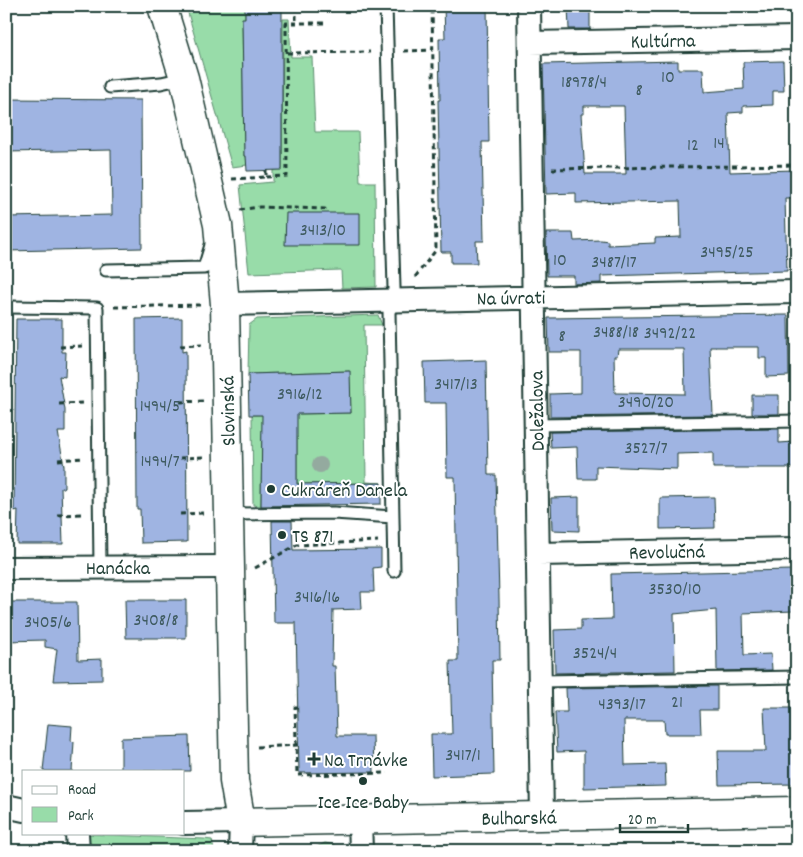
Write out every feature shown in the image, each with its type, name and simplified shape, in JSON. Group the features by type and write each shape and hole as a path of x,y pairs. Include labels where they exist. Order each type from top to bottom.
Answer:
{"street":[{"name":"Slovinská","path":"162,6 228,218 219,514 242,568 234,781 241,822"},
{"name":"Doležalova","path":"529,6 542,817"},
{"name":"Kultúrna","path":"530,43 797,38"},
{"name":"Na úvrati","path":"225,304 797,292"},
{"name":"Revolučná","path":"538,554 797,549"},
{"name":"Hanácka","path":"6,568 242,568"},
{"path":"6,806 22,810"},
{"name":"Bulharská","path":"241,822 797,812"},
{"path":"360,820 361,851"},
{"path":"185,824 241,822 240,851"},
{"path":"77,834 78,851"}],"lane":[{"path":"386,6 394,300 389,312 394,571"},
{"path":"110,87 161,83 184,78"},
{"path":"106,270 204,268 228,218"},
{"path":"6,307 97,308 100,568"},
{"path":"536,425 797,421"},
{"path":"219,514 334,513 393,517"},
{"path":"540,681 797,677"}],"path":[{"path":"296,6 296,23"},
{"path":"413,280 436,250 432,6"},
{"path":"229,179 286,176 286,23 326,23"},
{"path":"286,54 433,50"},
{"path":"532,169 797,165"},
{"path":"266,170 266,177"},
{"path":"228,218 259,207 325,209 325,213"},
{"path":"97,308 225,304"},
{"path":"180,346 205,345"},
{"path":"180,402 206,401"},
{"path":"59,404 98,402"},
{"path":"180,458 208,456"},
{"path":"58,460 99,458"},
{"path":"58,515 100,513"},
{"path":"180,514 219,514"},
{"path":"242,568 297,545 394,540"},
{"path":"298,708 295,707 297,775 388,773"},
{"path":"254,747 297,745"}],"green space":[{"path":"186,6 245,6 245,18 242,19 244,156 246,156 247,165 232,167"},
{"path":"283,19 289,19 291,57 312,57 315,132 358,132 360,182 375,182 376,287 342,288 341,270 249,273 240,185 273,182 273,170 282,169"},
{"path":"378,315 382,325 364,325 366,482 381,483 297,484 297,437 262,433 261,506 253,505 252,415 351,413 349,371 248,374 249,325 257,319"},
{"path":"87,834 212,840 214,851 88,851"},
{"path":"325,843 335,845 340,851 308,851"}],"building":[{"path":"245,6 282,6 282,170 247,171 246,156 244,156 242,18 245,18"},
{"path":"444,6 487,6 489,142 482,142 484,241 476,241 477,263 451,263 451,252 441,252 438,100 440,100 439,38 445,38"},
{"path":"568,6 590,6 590,29 569,29"},
{"path":"678,61 678,69 703,69 704,92 744,89 743,62 783,61 784,91 773,91 773,105 743,106 743,112 728,113 730,172 795,170 796,198 785,198 787,271 601,276 601,283 574,284 574,276 547,276 546,233 573,233 574,241 601,240 608,241 608,245 655,243 655,238 681,237 680,201 576,203 576,193 546,194 543,64","holes":["584,106 624,106 626,174 585,174 581,114 584,114"]},
{"path":"6,99 141,100 142,248 6,251 6,217 112,215 111,150 6,152"},
{"path":"286,213 360,213 360,245 285,245"},
{"path":"788,315 789,376 766,377 766,358 759,358 759,347 710,347 713,415 550,417 550,394 581,393 581,352 549,352 548,318","holes":["618,349 684,349 685,394 615,393 614,356 617,356"]},
{"path":"182,318 182,352 186,351 187,542 141,543 140,509 137,509 136,319"},
{"path":"16,319 62,319 62,352 66,352 65,377 59,376 65,410 65,432 58,432 64,466 64,488 61,488 63,544 17,544 18,510 14,511"},
{"path":"486,360 488,475 496,475 499,598 500,660 492,660 494,774 432,776 431,734 452,734 450,661 458,661 455,477 447,477 446,403 425,403 424,362"},
{"path":"350,371 351,413 297,414 297,484 381,483 381,504 261,506 262,415 249,415 248,374"},
{"path":"752,395 779,395 779,414 752,414"},
{"path":"779,429 779,443 794,442 794,468 713,468 713,453 677,454 677,469 596,466 596,479 578,479 577,447 551,448 550,432"},
{"path":"579,497 579,531 552,530 551,498"},
{"path":"714,497 715,528 660,529 660,498"},
{"path":"272,521 292,521 293,550 381,549 381,567 373,568 374,592 361,592 362,609 333,610 332,666 335,666 337,736 373,736 374,772 299,773 296,623 274,623"},
{"path":"792,570 793,611 743,613 744,655 771,654 772,670 717,671 716,610 674,614 675,671 555,673 554,630 581,629 581,620 612,619 611,574"},
{"path":"125,600 186,600 186,638 126,638"},
{"path":"6,602 77,602 78,660 102,659 102,680 53,681 57,649 45,647 45,640 6,641"},
{"path":"717,686 717,710 700,710 701,734 665,734 664,720 624,720 625,765 665,764 666,786 584,788 584,751 557,752 555,712 567,712 566,688"},
{"path":"764,708 797,708 797,784 719,785 718,751 766,751"},
{"path":"48,724 72,726 71,741 74,742 72,770 43,770"},
{"path":"189,736 190,771 121,770 121,738"}],"place":[{"name":"Cukráreň Danela","path":"271,489"},
{"name":"TS 871","path":"282,535"},
{"name":"Na Trnávke","path":"314,759"},
{"name":"Ice Ice Baby","path":"363,781"}]}
